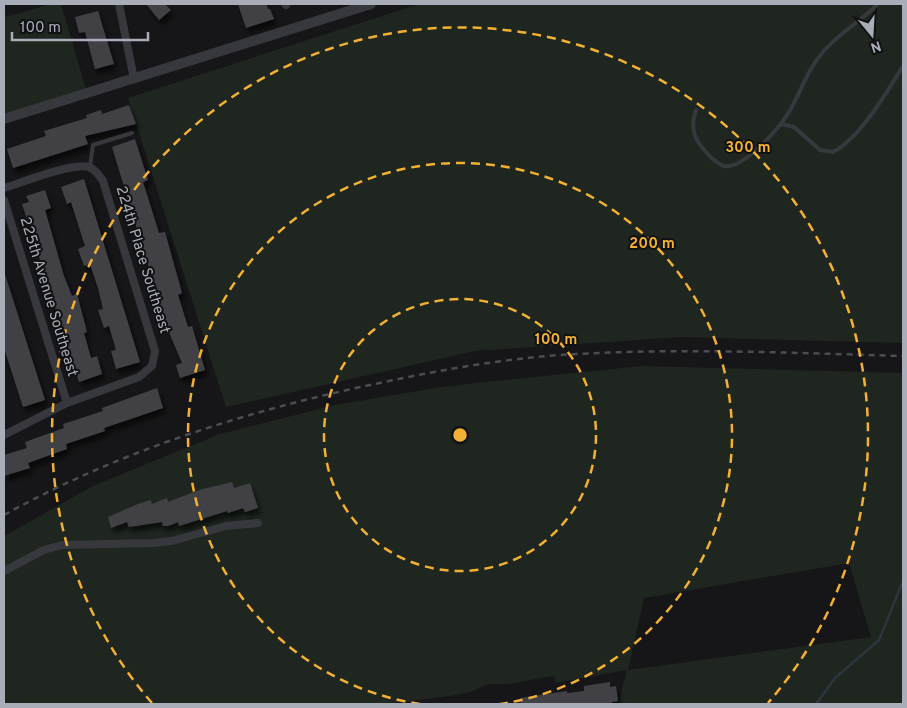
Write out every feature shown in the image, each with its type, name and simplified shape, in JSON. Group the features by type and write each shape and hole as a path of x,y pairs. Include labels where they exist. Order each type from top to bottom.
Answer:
{"street":[{"path":"119,4 134,79"},
{"path":"4,119 370,4"},
{"path":"4,188 76,166 89,167"},
{"name":"224th Place Southeast","path":"67,403 139,377 152,366 155,351 103,181 97,172 89,167"},
{"name":"225th Avenue Southeast","path":"4,200 67,403"},
{"path":"4,435 67,403"},
{"path":"4,571 44,550 62,545 154,543 172,541 226,526 258,524"}],"lane":[{"path":"696,110 694,116 696,139 712,158 722,165 732,166 741,163 781,124 790,110 802,83 822,52 878,4"},
{"path":"781,124 794,127 820,150 833,152 849,139 885,96 903,66"},
{"path":"89,167 93,145 132,133"}],"shaded area":[{"path":"51,4 61,4 86,89 4,115 4,7 6,17"},
{"path":"419,4 903,4 903,343 681,337 475,351 226,407 128,98"},
{"path":"641,366 903,373 903,704 618,704 627,670 555,683 554,676 508,684 488,684 468,693 384,704 4,704 4,536 95,485 220,434 335,405 448,386","holes":["849,563 871,637 628,670 644,598"]}],"building":[{"path":"146,4 165,4 171,10 159,20"},
{"path":"238,4 266,4 274,19 246,28"},
{"path":"98,11 114,64 95,69 85,32 79,33 75,17"},
{"path":"129,105 136,124 85,136 88,144 13,168 7,149 46,136 44,131 87,118 86,115 101,110 102,114"},
{"path":"135,139 148,180 143,182 159,233 165,232 182,293 178,295 188,327 192,326 205,370 180,378 176,365 182,363 168,330 112,147"},
{"path":"84,179 140,362 116,369 111,351 116,350 109,326 104,328 98,310 103,309 98,288 90,264 84,266 78,249 85,246 71,202 67,204 61,187"},
{"path":"45,190 51,208 45,210 64,276 72,296 77,294 87,332 84,333 91,358 97,356 102,374 79,382 22,204 29,202 26,196"},
{"path":"4,271 45,400 23,407 4,348"},
{"path":"157,388 163,408 104,428 105,431 66,444 67,449 28,463 30,468 4,476 4,455 27,448 25,442 64,428 63,424 103,411 102,408"},
{"path":"232,482 234,488 250,483 258,508 245,512 243,508 228,513 227,511 179,526 178,522 163,526 162,522 129,527 127,522 111,528 108,517 138,504 151,500 152,504 167,498 168,502 199,490"},
{"path":"610,682 610,687 616,686 618,701 612,702 612,704 521,704 520,698 567,691 567,693 584,691 584,686"}],"waterway":[{"path":"816,704 835,678 879,640 903,581"}],"railway":[{"path":"4,515 49,491 96,470 191,433 289,404 412,376 506,360 619,352 740,352 903,356"}]}
